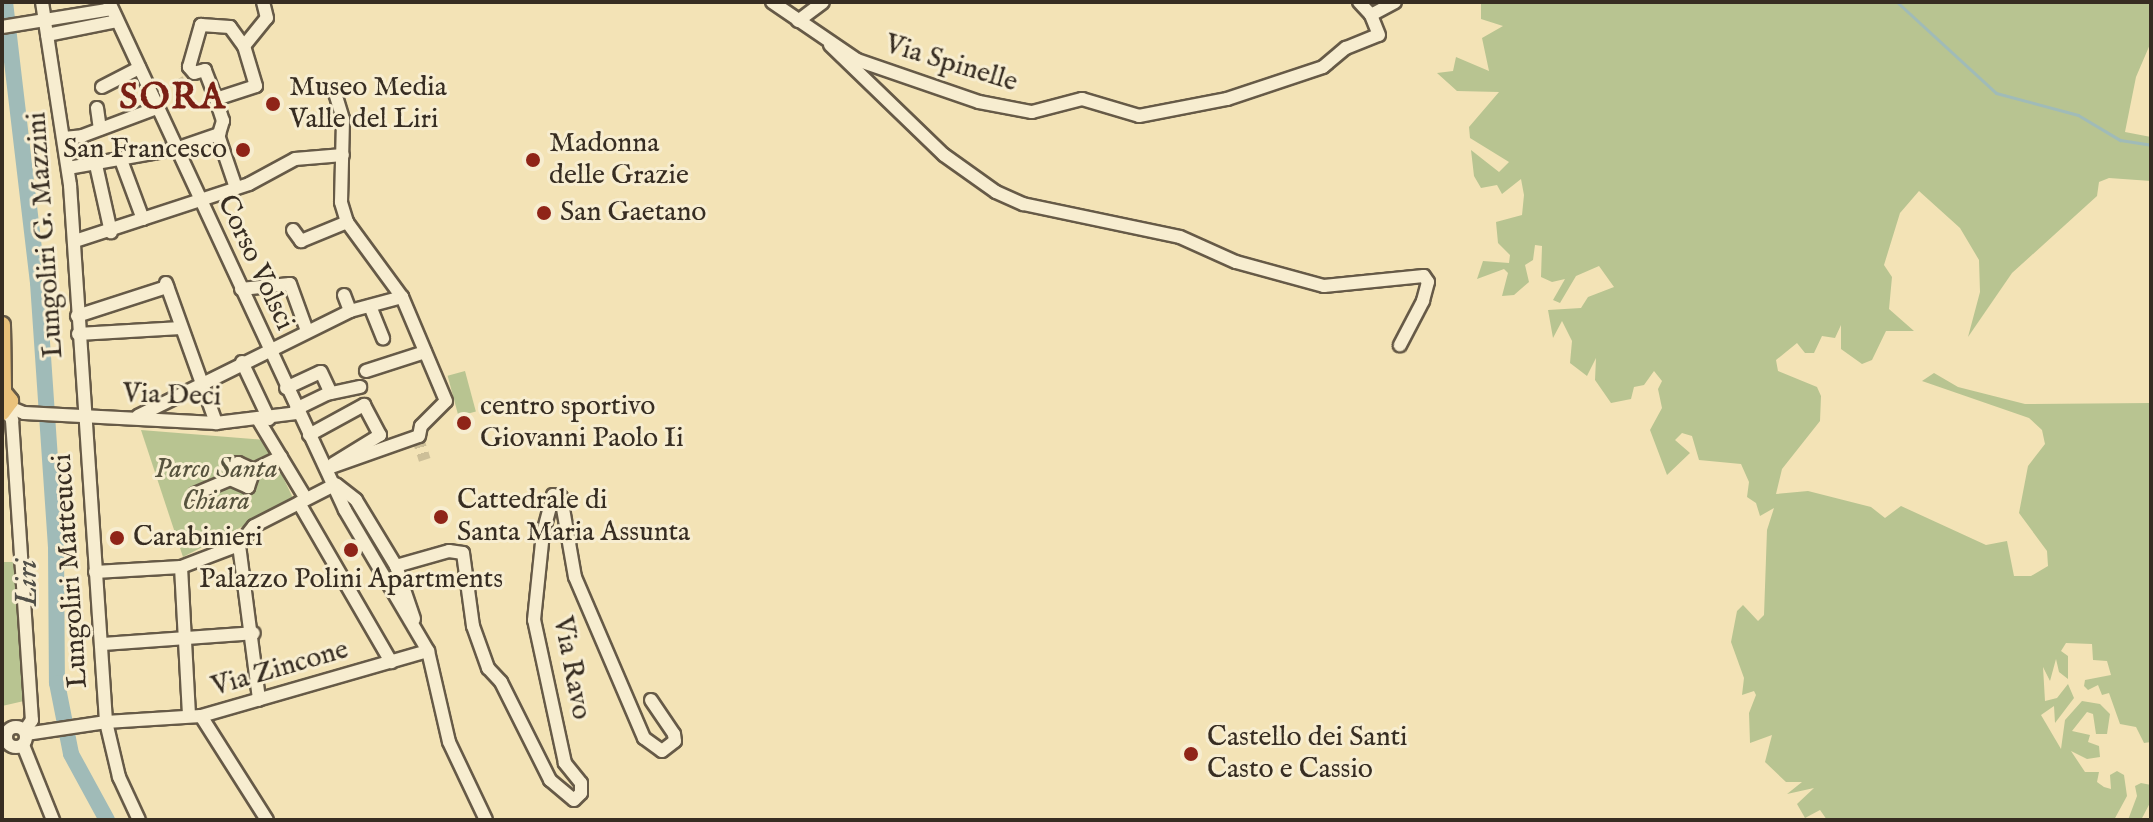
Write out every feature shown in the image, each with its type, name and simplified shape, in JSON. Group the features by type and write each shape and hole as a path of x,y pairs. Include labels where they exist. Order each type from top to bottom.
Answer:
{"main road":[{"path":"2,325 8,404"}],"street":[{"name":"Lungoliri G. Mazzini","path":"42,2 42,27 64,138 75,241 79,417"},
{"path":"244,46 267,18 263,2"},
{"name":"Via Spinelle","path":"772,2 830,45 857,60 998,107 1043,112 1082,99 1150,116 1227,99 1323,67 1346,48 1379,35 1371,15"},
{"path":"798,21 823,2"},
{"path":"1359,2 1371,15 1395,2"},
{"path":"2,27 42,27 112,11"},
{"name":"Corso Volsci","path":"112,11 286,388 336,484"},
{"path":"216,99 256,86 244,46 230,27 201,25 189,67 190,77 205,70 223,121 218,135 236,188"},
{"path":"830,45 944,155 996,192 1023,204 1180,237 1236,262 1324,286 1424,276 1428,282 1423,301 1400,345"},
{"path":"102,87 139,68"},
{"path":"328,468 419,436 421,426 446,401 402,297 386,271 347,222 341,202 343,155 335,92"},
{"path":"97,108 100,129"},
{"path":"64,138 100,129 157,108"},
{"path":"68,168 176,149 218,135"},
{"path":"75,241 111,232 199,198 236,188 295,159 343,155"},
{"path":"121,160 143,219"},
{"path":"96,165 111,232"},
{"path":"293,230 301,241 347,222"},
{"path":"241,289 290,284 307,331"},
{"path":"77,316 166,285 216,423"},
{"path":"344,295 350,311"},
{"path":"138,416 268,348 350,311 402,297"},
{"path":"370,306 383,338"},
{"path":"78,334 181,328"},
{"path":"366,371 425,352"},
{"path":"242,362 281,457 391,662"},
{"path":"286,388 321,372 331,393"},
{"name":"Via Deci","path":"8,404 79,417 138,416 216,423 264,420 297,411 331,393 360,387"},
{"path":"8,404 12,416 9,476 32,720 24,736 53,820"},
{"path":"309,435 364,405 380,435 351,449 328,468"},
{"name":"Lungoliri Matteucci","path":"79,417 102,644 100,722 119,777 139,820"},
{"path":"230,479 248,487 254,470 281,457"},
{"path":"195,494 230,479 238,463 254,470"},
{"path":"95,572 181,567 239,545 254,526 336,484"},
{"path":"336,484 356,500 396,566 418,634"},
{"path":"336,484 345,510 428,651 449,742 486,820"},
{"name":"Via Ravo","path":"396,566 449,551 463,553 473,626 488,668 501,682 550,780 574,800 581,793 581,783 565,763 534,620 543,533 553,495 561,497 575,577 644,738 662,751 675,741 674,734 651,700"},
{"path":"239,545 254,633 259,700"},
{"path":"181,567 185,638 195,715 267,820"},
{"path":"102,644 254,633"},
{"name":"Via Zincone","path":"4,740 12,727 24,736 100,722 195,715 259,700 428,651"}],"green space":[{"path":"1481,2 2151,2 2151,42 2136,77 2125,132 2151,137 2151,181 2109,178 2099,182 2097,196 2012,273 1968,337 1980,292 1979,260 1960,228 1919,191 1900,213 1884,265 1892,277 1889,309 1914,331 1886,331 1872,360 1862,364 1841,349 1841,325 1835,338 1822,336 1814,353 1805,353 1797,343 1776,360 1778,371 1817,387 1821,396 1820,421 1782,469 1776,494 1808,491 1871,507 1885,518 1901,506 1986,545 2007,541 2014,576 2031,576 2048,566 2047,551 2019,513 2028,466 2045,444 2042,430 2029,418 1922,381 1934,373 1958,387 2025,404 2151,403 2151,742 2144,743 2136,727 2120,724 2109,693 2102,695 2098,685 2088,690 2084,686 2085,680 2111,675 2107,661 2093,660 2092,644 2066,643 2061,651 2068,656 2068,679 2059,672 2056,659 2050,681 2043,667 2045,701 2057,698 2068,684 2074,698 2055,723 2054,706 2041,715 2061,749 2065,720 2082,701 2100,704 2110,714 2107,734 2096,734 2093,714 2087,712 2072,731 2090,735 2088,742 2099,746 2100,757 2087,759 2071,751 2085,772 2099,772 2097,782 2104,787 2111,789 2110,775 2117,771 2124,775 2127,796 2114,820 1827,820 1820,810 1805,818 1797,804 1814,788 1787,794 1802,782 1786,782 1765,762 1772,735 1750,743 1749,713 1756,695 1754,691 1742,695 1744,678 1731,642 1737,611 1743,605 1758,621 1764,615 1767,530 1774,508 1760,516 1756,503 1747,497 1749,482 1741,464 1699,460 1692,436 1682,433 1675,440 1690,453 1667,475 1650,430 1662,408 1658,389 1662,381 1654,371 1644,385 1634,387 1631,399 1611,403 1595,380 1596,358 1587,376 1570,363 1572,341 1562,321 1553,338 1548,310 1581,308 1588,297 1614,287 1599,266 1576,276 1560,303 1553,300 1565,279 1552,282 1541,277 1542,246 1535,245 1533,260 1525,265 1529,282 1514,295 1502,296 1508,273 1504,269 1477,279 1483,261 1509,263 1510,255 1498,243 1496,222 1522,215 1524,195 1521,179 1502,194 1497,185 1481,188 1474,176 1471,150 1499,172 1509,162 1470,138 1469,127 1499,92 1457,91 1437,73 1453,71 1456,57 1489,71 1482,38 1503,26 1481,19"},
{"path":"465,371 476,412 458,416 448,376"},
{"name":"Parco Santa Chiara","path":"141,430 265,440 294,500 183,557"},
{"path":"2,562 15,562 24,701 2,706"},
{"path":"2141,783 2151,785 2151,801 2141,820 2128,820 2137,796 2135,786"}],"waterway":[{"name":"Liri","path":"5,2 38,283 56,548 57,683 71,754 107,820"},
{"path":"1897,2 1996,93 2078,115 2120,140 2151,145"}],"tunnel":[{"path":"178,86 186,81"},
{"path":"417,436 425,460"}],"place":[{"name":"Museo Media Valle del Liri","path":"273,104"},
{"name":"San Francesco","path":"243,150"},
{"name":"Madonna delle Grazie","path":"533,160"},
{"name":"San Gaetano","path":"544,213"},
{"name":"centro sportivo Giovanni Paolo Ii","path":"464,423"},
{"name":"Cattedrale di Santa Maria Assunta","path":"441,517"},
{"name":"Carabinieri","path":"117,538"},
{"name":"Palazzo Polini Apartments","path":"351,550"},
{"name":"Castello dei Santi Casto e Cassio","path":"1191,754"}],"district":[{"name":"SORA","path":"173,99"}]}
